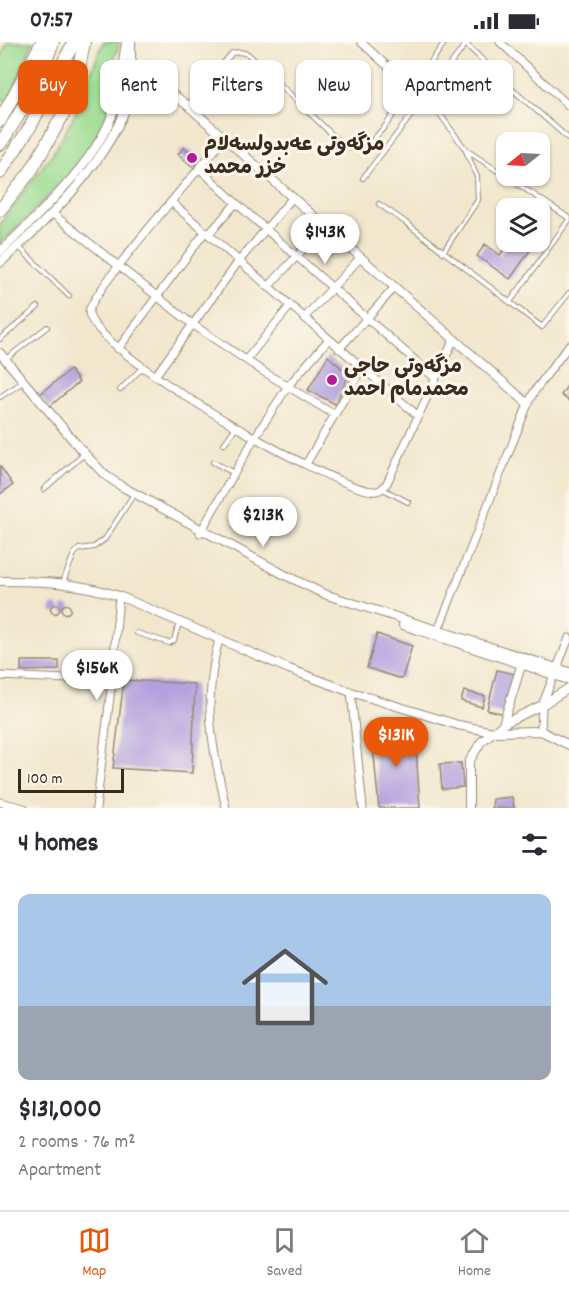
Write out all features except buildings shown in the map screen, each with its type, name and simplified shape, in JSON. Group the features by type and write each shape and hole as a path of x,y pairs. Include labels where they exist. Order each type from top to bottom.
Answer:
{"highway":[{"path":"0,121 4,106 42,42"},
{"path":"0,144 15,123 30,95 53,42"},
{"path":"0,173 26,134 74,42"},
{"path":"0,210 31,171 64,113 74,93 84,42"}],"street":[{"path":"123,60 126,42"},
{"path":"131,42 132,60"},
{"path":"361,42 383,61"},
{"path":"500,42 569,106"},
{"path":"178,98 528,404"},
{"path":"0,252 51,203 89,156 113,114"},
{"path":"0,263 53,214 111,140 123,114"},
{"path":"225,138 118,266 92,301 89,312 91,321 118,349 155,376 255,437 306,464 361,488 375,491 382,489 387,483 454,339"},
{"path":"199,168 435,378"},
{"path":"155,376 239,261 293,197"},
{"path":"171,202 417,415"},
{"path":"118,349 155,296 207,233 236,203"},
{"path":"53,214 192,324 335,415"},
{"path":"268,287 325,226"},
{"path":"304,318 361,257"},
{"path":"339,349 395,287"},
{"path":"246,360 290,306"},
{"path":"201,531 255,437 288,386 329,339"},
{"path":"437,632 528,404 534,392 569,345"},
{"path":"2,358 20,384 82,454 105,475 135,497 310,591 555,671 569,680"},
{"path":"2,358 82,454"},
{"path":"306,464 362,368"},
{"path":"0,581 63,582 92,587 119,596 289,669 351,692 444,722 493,732 541,731 569,744"},
{"path":"96,808 112,681 119,596"},
{"path":"437,632 522,663 569,672"},
{"path":"541,731 542,705 569,638"},
{"path":"219,639 211,679 209,724 226,808"},
{"path":"503,724 522,663"},
{"path":"0,676 112,681"},
{"path":"469,808 469,762 481,742 503,724 542,705 569,688"},
{"path":"351,692 363,808"},
{"path":"0,802 24,808"}],"lane":[{"path":"432,60 445,42"},
{"path":"453,60 466,44 482,60"},
{"path":"187,105 232,53 240,52 248,54 346,148 359,148 372,141 394,114"},
{"path":"513,90 569,139"},
{"path":"363,178 412,114"},
{"path":"440,114 466,150 477,177 478,200 443,252"},
{"path":"466,150 569,219 510,302"},
{"path":"379,204 543,327 569,293"},
{"path":"18,246 69,296"},
{"path":"0,339 38,307"},
{"path":"2,358 47,327"},
{"path":"120,390 143,367"},
{"path":"0,397 20,384"},
{"path":"224,444 236,426"},
{"path":"44,489 82,454"},
{"path":"213,462 234,473"},
{"path":"382,489 408,502"},
{"path":"63,582 74,554 79,549 94,547 105,539 135,497"},
{"path":"137,633 170,644 174,640 180,622"}],"green space":[{"path":"7,42 33,42 26,60 18,60 18,80 9,102 0,98 0,61"},
{"path":"103,42 119,42 113,60 100,60 100,114 108,114 93,143 63,181 0,244 0,224 55,150 75,114 88,114 88,81"}],"place":[{"name":"مزگەوتی عەبدولسەلام خزر محمد","path":"192,158"},
{"name":"مزگەوتی حاجی محمدمام احمد","path":"332,380"}]}
